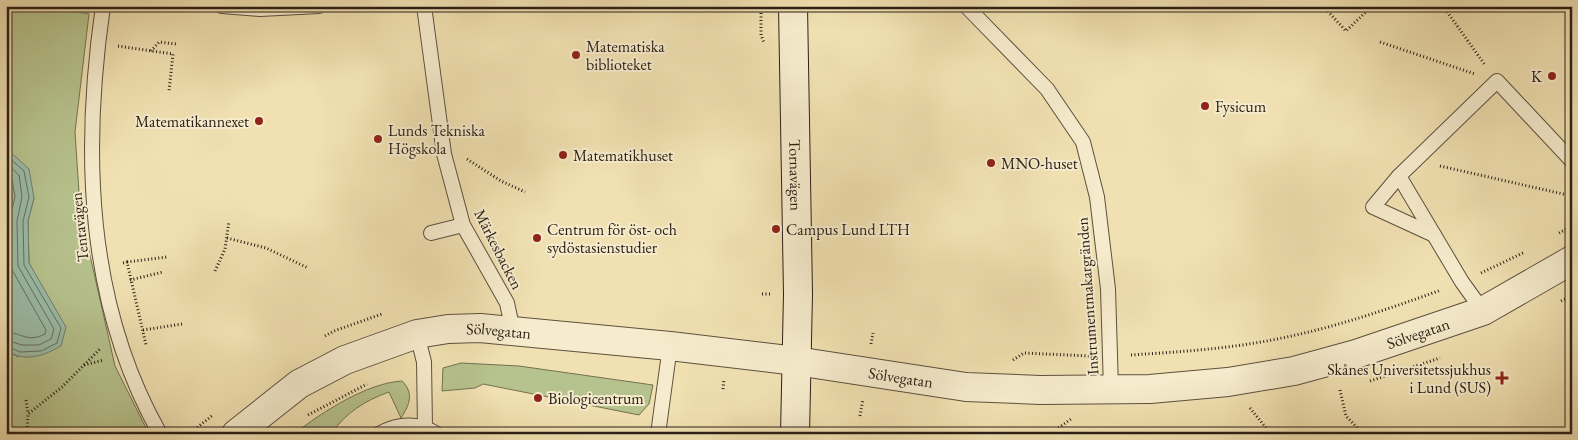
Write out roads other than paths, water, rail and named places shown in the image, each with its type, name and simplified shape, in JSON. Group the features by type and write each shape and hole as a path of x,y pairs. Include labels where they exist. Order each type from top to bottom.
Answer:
{"street":[{"name":"Tornavägen","path":"793,6 798,294 795,434"},
{"name":"Sölvegatan","path":"236,434 299,384 345,360 416,334 448,329 513,331 670,346 966,387 1040,390 1150,388 1228,382 1294,371 1356,354 1483,311 1572,260"}],"lane":[{"name":"Tentavägen","path":"103,6 92,108 91,178 100,268 117,337 146,408 160,434"},
{"path":"222,6 260,9 319,6"},
{"name":"Märkesbacken","path":"424,6 444,154 463,225 507,303 513,331"},
{"name":"Instrumentmakargränden","path":"966,6 1047,89 1083,142 1098,197 1108,289 1111,389"},
{"path":"1434,235 1373,207 1399,176 1497,81 1572,161"},
{"path":"1399,176 1462,282 1483,311"},
{"path":"431,233 463,225"},
{"path":"379,434 401,425 431,430 424,362 416,334"},
{"path":"658,434 670,346"}],"water":[{"path":"6,148 29,169 34,198 28,221 29,263 66,327 61,346 34,357 20,356 6,350"}],"place":[{"name":"Matematiska biblioteket","path":"576,55"},
{"name":"K","path":"1552,76"},
{"name":"Fysicum","path":"1205,106"},
{"name":"Matematikannexet","path":"259,121"},
{"name":"Lunds Tekniska Högskola","path":"378,139"},
{"name":"Matematikhuset","path":"563,155"},
{"name":"MNO-huset","path":"991,163"},
{"name":"Campus Lund LTH","path":"776,229"},
{"name":"Centrum för öst- och sydöstasienstudier","path":"537,238"},
{"name":"Skånes Universitetssjukhus i Lund (SUS)","path":"1502,378"},
{"name":"Biologicentrum","path":"538,398"}]}
